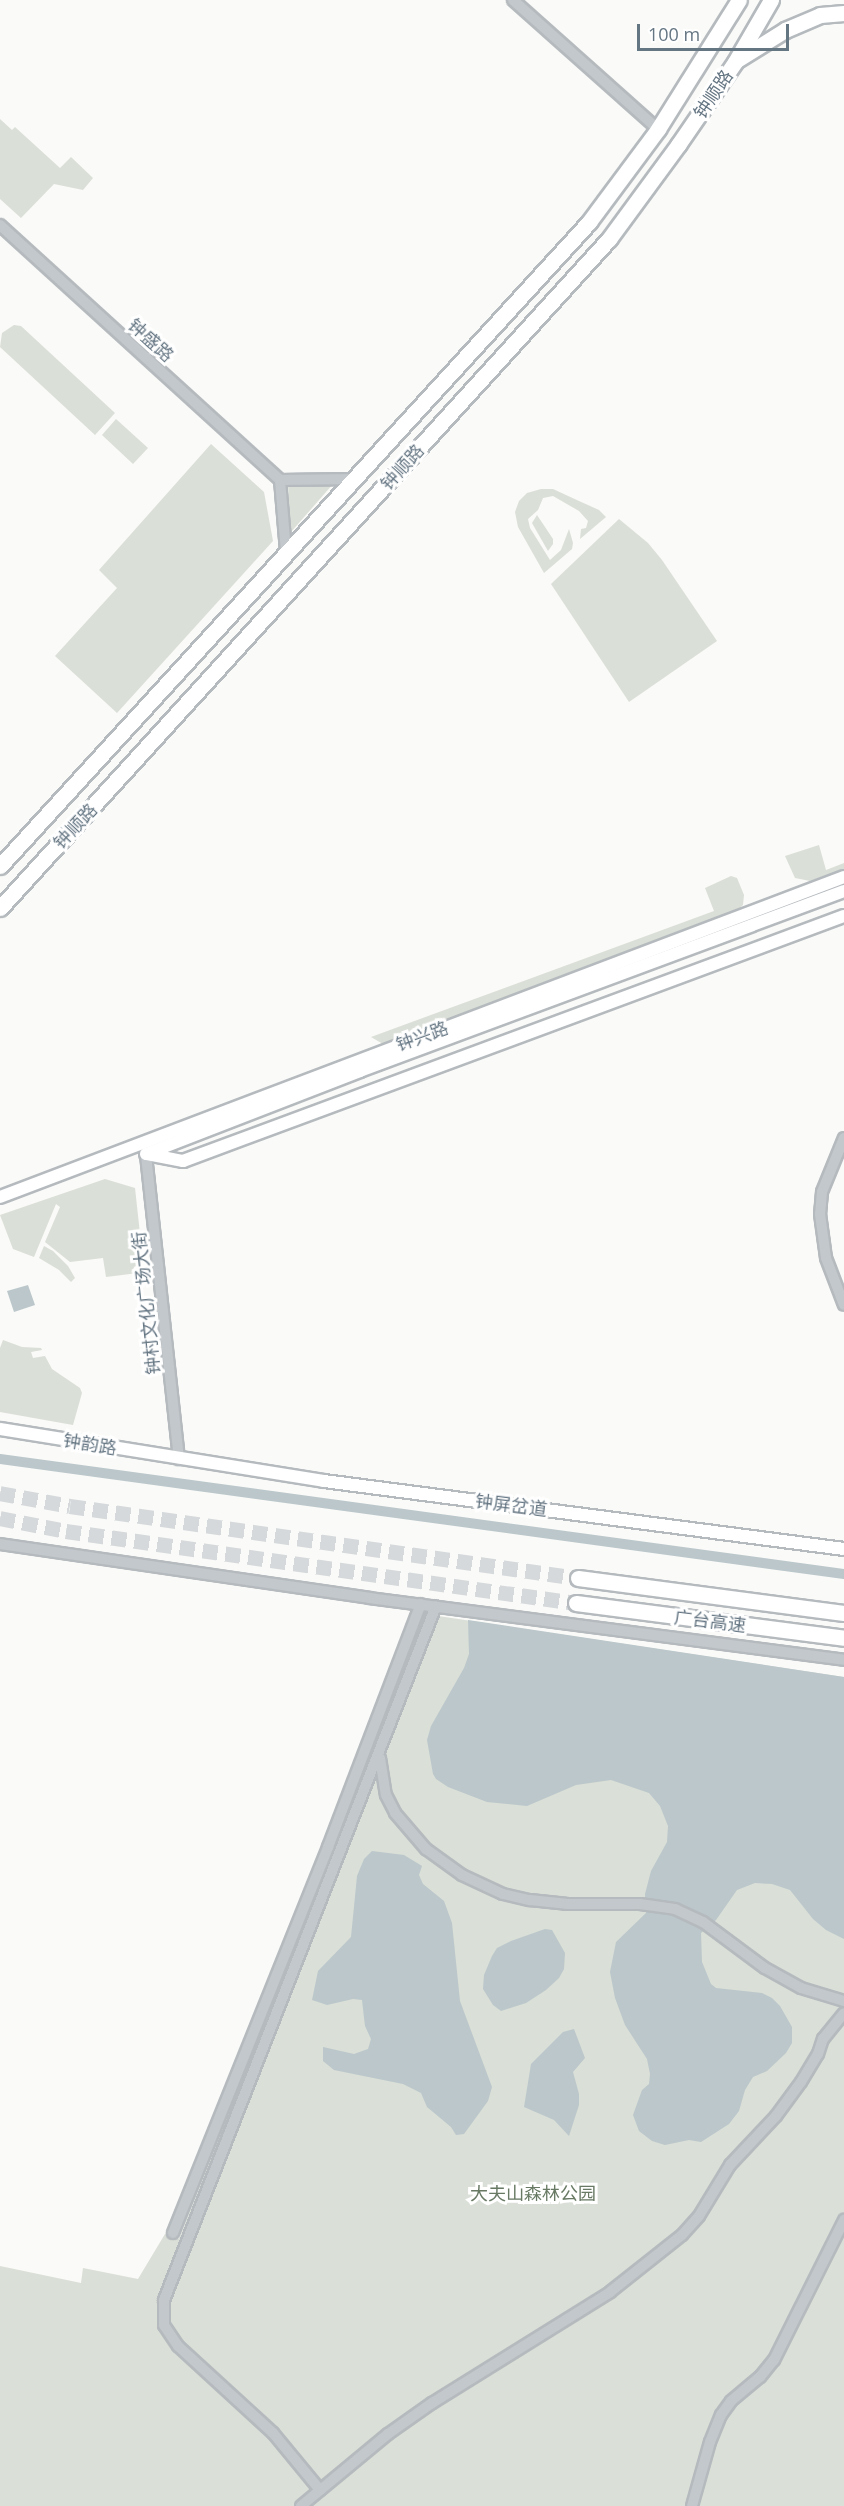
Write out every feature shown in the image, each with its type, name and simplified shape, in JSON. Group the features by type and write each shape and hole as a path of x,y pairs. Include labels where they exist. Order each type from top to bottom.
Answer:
{"highway":[{"name":"钟顺路","path":"0,867 589,222 658,129 739,0"},
{"name":"钟顺路","path":"0,908 609,239 672,154 735,62 771,0"},
{"path":"735,62 785,30 820,15 844,13"},
{"name":"广台高速","path":"578,1578 844,1613"},
{"name":"广台高速","path":"576,1604 844,1638"}],"main road":[{"name":"钟兴路","path":"145,1149 844,877"},
{"name":"钟兴路","path":"0,1197 145,1149 844,891"},
{"path":"145,1149 183,1161 844,916"},
{"name":"钟韵路","path":"0,1429 179,1459"},
{"name":"钟屏岔道","path":"179,1459 324,1481 844,1549"}],"street":[{"path":"513,0 658,129"},
{"name":"钟盛路","path":"0,225 280,480"},
{"path":"286,552 280,480 356,479"},
{"path":"844,1138 828,1172 822,1192 820,1214 826,1258 844,1305"},
{"name":"钟村文化广场大街","path":"145,1149 179,1459"},
{"path":"0,1544 64,1556 844,1660"},
{"path":"173,2233 328,1847 421,1604"},
{"path":"320,2490 273,2433 178,2346 164,2325 164,2300 436,1606"},
{"path":"379,1754 386,1795 395,1814 426,1849 462,1875 503,1894 530,1900 566,1904 640,1904 675,1909 703,1922 765,1968 801,1988 844,2001"},
{"path":"301,2506 388,2434 432,2403 610,2292 682,2235 699,2216 730,2165 776,2116 801,2082 818,2054 823,2039 844,2013"},
{"path":"692,2506 710,2442 721,2415 731,2401 760,2377 774,2360 844,2220"}],"green space":[{"path":"0,119 12,130 15,127 60,168 71,157 93,178 83,190 54,184 21,218 0,199"},
{"path":"14,325 21,326 115,413 95,435 0,347 2,333"},
{"path":"116,419 148,448 133,464 102,435"},
{"path":"211,444 264,492 273,541 117,713 55,656 117,588 99,570"},
{"path":"333,484 291,532 288,485"},
{"path":"541,489 553,489 599,510 606,517 580,539 581,529 586,528 588,521 579,511 553,496 543,498 538,510 528,519 530,528 550,560 561,550 569,529 573,543 572,549 544,573 518,527 515,512 519,501 527,493"},
{"path":"537,515 553,539 553,544 548,551 532,523"},
{"path":"619,519 648,543 662,560 717,641 629,702 551,584"},
{"path":"819,845 826,870 844,863 844,869 810,881 795,878 785,856"},
{"path":"731,876 737,878 744,895 743,905 733,914 383,1044 371,1037 714,911 705,888"},
{"path":"105,1179 135,1188 142,1252 135,1253 138,1273 106,1277 103,1258 70,1262 45,1242 60,1207 56,1204 34,1257 13,1249 0,1215"},
{"path":"44,1246 53,1251 68,1266 75,1278 71,1282 59,1270 39,1258"},
{"path":"3,1340 22,1347 41,1348 42,1350 31,1352 33,1358 45,1356 52,1369 80,1388 82,1393 73,1425 0,1412 0,1348"},
{"name":"大夫山森林公园","path":"425,1614 844,1677 844,2506 0,2506 0,2266 81,2283 83,2268 138,2279 165,2234 179,2239"}],"shaded area":[{"path":"28,1285 35,1305 14,1312 7,1291"},
{"path":"468,1620 844,1677 844,1939 826,1930 813,1919 790,1890 772,1884 755,1883 737,1890 716,1920 701,1933 702,1962 711,1984 716,1988 762,1993 772,1998 780,2006 792,2027 792,2043 786,2053 767,2071 753,2077 745,2090 739,2111 729,2124 701,2142 689,2140 665,2145 652,2141 639,2131 633,2115 642,2090 649,2084 650,2074 647,2059 625,2025 615,1998 610,1972 616,1942 646,1913 645,1894 651,1871 667,1842 668,1826 660,1806 649,1793 611,1780 576,1785 527,1806 487,1802 448,1787 436,1779 427,1740 431,1726 464,1668 469,1654"},
{"path":"372,1851 404,1855 422,1866 419,1875 423,1884 444,1901 452,1923 460,2001 492,2087 488,2101 464,2134 456,2135 451,2127 427,2107 421,2093 403,2084 334,2070 323,2061 323,2047 354,2054 368,2049 371,2039 365,2026 362,2000 353,1999 327,2005 312,2000 318,1971 351,1937 357,1876 364,1859"},
{"path":"545,1929 552,1930 565,1953 564,1969 559,1978 546,1990 526,2003 501,2011 493,2005 483,1989 484,1975 492,1956 497,1948"},
{"path":"574,2029 585,2058 573,2072 579,2094 579,2105 569,2136 554,2120 524,2107 531,2064 563,2032"}],"waterway":[{"path":"0,1459 844,1574"}],"tunnel":[{"path":"0,1493 70,1506 578,1578"},
{"path":"0,1518 66,1531 576,1603"}]}
